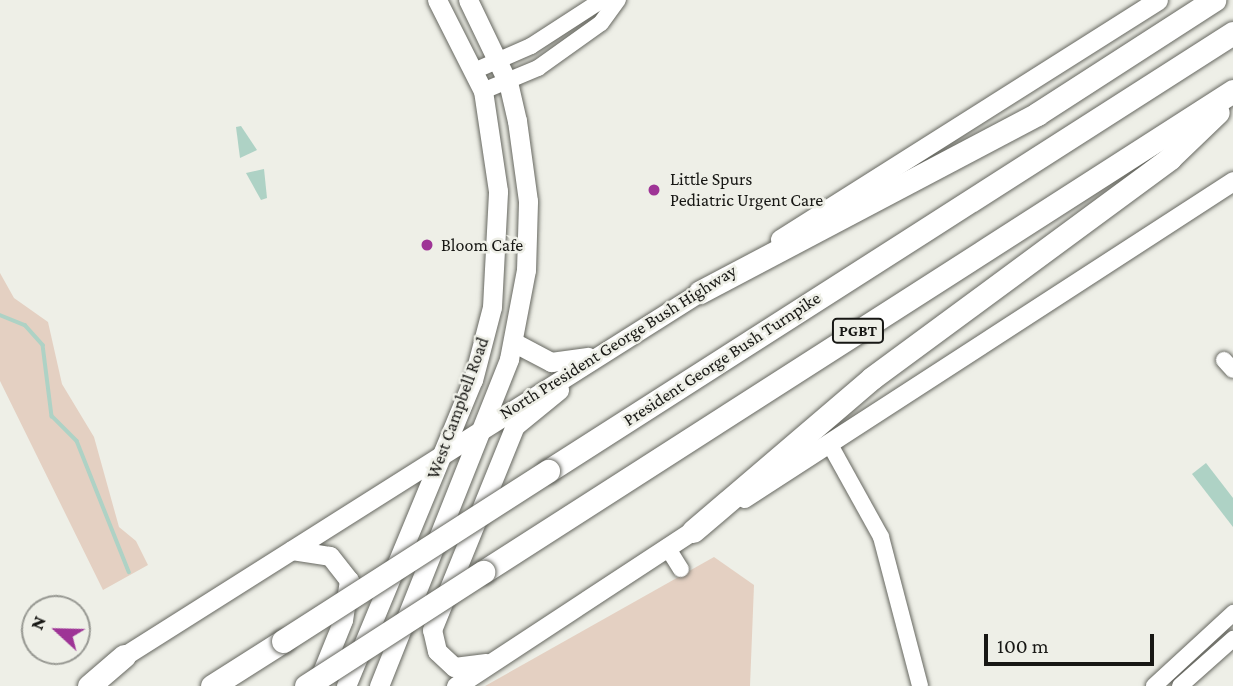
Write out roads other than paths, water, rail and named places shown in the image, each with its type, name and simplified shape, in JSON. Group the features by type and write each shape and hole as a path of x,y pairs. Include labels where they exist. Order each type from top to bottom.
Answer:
{"highway":[{"path":"700,292 1037,114 1214,0"},
{"name":"President George Bush Turnpike","path":"212,686 1233,33"},
{"name":"PGBT","path":"306,686 1233,91"},
{"path":"693,531 872,378 1170,158 1233,98"},
{"path":"89,686 124,656"}],"main road":[{"name":"West Campbell Road","path":"346,686 443,453 492,307 498,191 483,91 437,0"},
{"name":"West Campbell Road","path":"379,686 485,425 515,343 528,201 508,83 468,0"},
{"name":"North President George Bush Highway","path":"78,686 1158,0"},
{"path":"456,686 1233,181"},
{"path":"515,343 551,362 599,355"},
{"path":"496,660 454,667 437,651 432,630 515,426 599,355"},
{"path":"292,550 330,556 349,580 343,620 317,686"}],"street":[{"path":"474,71 499,64 602,0"},
{"path":"483,91 508,83 573,44 618,0"},
{"path":"829,443 881,537 920,686"},
{"path":"667,548 681,569"},
{"path":"1154,686 1233,613"},
{"path":"1180,686 1233,639"}],"water":[{"path":"241,126 257,150 240,158 236,127"},
{"path":"264,169 267,198 261,200 246,173"},
{"path":"1206,463 1233,498 1233,527 1192,474"}],"waterway":[{"path":"0,315 25,325 43,345 52,416 77,441 129,572"}],"place":[{"name":"Little Spurs Pediatric Urgent Care","path":"654,190"},
{"name":"Bloom Cafe","path":"427,245"}]}
